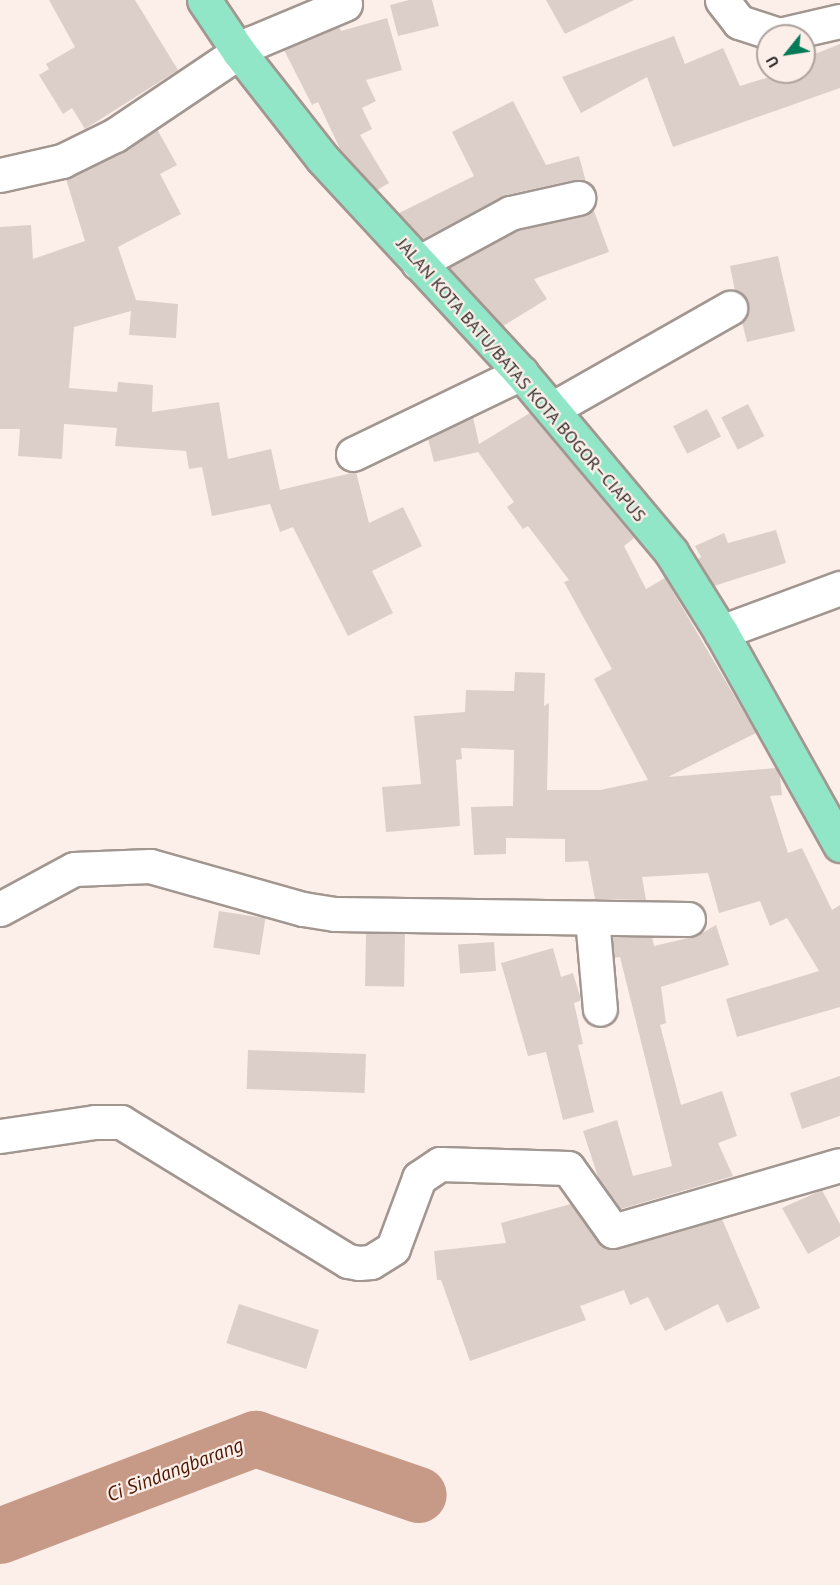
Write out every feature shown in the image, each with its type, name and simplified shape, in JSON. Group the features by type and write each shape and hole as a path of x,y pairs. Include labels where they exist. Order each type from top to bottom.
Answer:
{"main road":[{"name":"JALAN KOTA BATU/BATAS KOTA BOGOR–CIAPUS","path":"204,0 239,52 322,158 552,409 671,552 721,632 840,845"}],"street":[{"path":"722,0 739,22 779,35 840,21"},
{"path":"0,175 62,161 114,135 252,43 345,4"},
{"path":"418,262 510,213 578,198"},
{"path":"552,409 730,308"},
{"path":"353,454 520,373"},
{"path":"721,632 840,588"},
{"path":"0,909 74,869 150,866 303,909 335,914 688,919"},
{"path":"592,918 600,1009"},
{"path":"0,1136 95,1122 121,1122 348,1261 359,1263 372,1262 393,1248 419,1178 440,1164 568,1168 613,1231 840,1165"}],"building":[{"path":"49,0 135,0 178,70 85,129 72,108 63,114 39,75 49,69 46,64 75,47"},
{"path":"409,0 432,0 439,26 398,36 390,5"},
{"path":"546,0 634,0 565,34"},
{"path":"387,18 402,70 366,80 376,101 362,108 372,129 360,135 389,183 377,190 341,151 318,102 312,105 284,50 339,27 341,31"},
{"path":"674,36 685,64 723,48 740,86 756,81 756,84 816,84 816,54 840,44 840,88 673,147 647,77 581,113 562,77"},
{"path":"513,101 546,165 579,156 586,182 574,180 506,195 423,239 399,213 474,176 452,132"},
{"path":"157,129 177,165 160,174 181,214 118,247 136,300 178,304 176,338 129,335 131,311 74,327 69,388 117,392 118,382 153,385 152,412 219,402 228,459 271,449 280,490 356,472 369,523 403,507 422,546 372,571 393,613 348,636 293,527 280,532 270,504 212,516 202,467 189,469 186,451 115,446 117,428 64,424 62,459 18,456 20,429 0,429 0,227 31,225 33,259 85,241 66,179 123,152"},
{"path":"593,208 609,252 534,279 547,299 503,326 449,268 517,231 582,216"},
{"path":"778,256 795,331 747,342 742,322 749,308 746,298 735,291 730,266"},
{"path":"748,404 764,436 738,450 721,418"},
{"path":"707,409 721,437 687,454 673,426"},
{"path":"530,413 634,538 624,546 646,589 665,578 756,733 668,777 776,768 780,777 782,795 770,796 788,853 802,848 832,910 840,905 840,1007 737,1037 726,999 819,971 787,918 770,926 760,901 719,913 708,873 642,877 646,900 595,899 588,861 565,862 565,839 506,838 506,854 474,855 471,807 513,806 514,750 461,748 462,759 456,760 460,826 386,832 382,787 421,784 414,716 465,712 466,690 514,691 515,672 545,673 544,706 549,703 547,790 600,790 648,780 594,679 612,669 564,582 569,580 528,526 523,529 507,507 514,502 478,452 434,462 428,439 473,417 479,444"},
{"path":"776,530 786,563 714,586 698,559 701,557 695,546 724,533 728,543"},
{"path":"219,911 265,918 260,955 213,948"},
{"path":"716,925 729,965 661,987 666,1023 660,1025 681,1105 722,1091 737,1136 718,1143 733,1176 621,1209 599,1180 583,1131 617,1120 633,1176 672,1166 620,957 614,958 612,937 652,937 654,946 697,936"},
{"path":"366,933 405,934 404,987 365,986"},
{"path":"494,942 496,971 460,973 458,945"},
{"path":"553,948 561,977 573,973 580,996 580,1001 574,1003 583,1044 578,1045 594,1112 563,1120 546,1052 528,1056 501,963"},
{"path":"248,1050 366,1054 365,1093 247,1089"},
{"path":"840,1076 840,1116 802,1129 790,1093"},
{"path":"822,1190 840,1224 840,1236 808,1254 782,1208"},
{"path":"571,1204 598,1242 608,1249 722,1219 760,1308 727,1323 718,1304 665,1331 648,1297 630,1305 624,1290 580,1306 586,1320 470,1361 441,1280 437,1280 434,1251 506,1243 501,1223"},
{"path":"239,1304 319,1330 306,1369 226,1343"}],"waterway":[{"name":"Ci Sindangbarang","path":"0,1536 256,1439 419,1495"}]}
